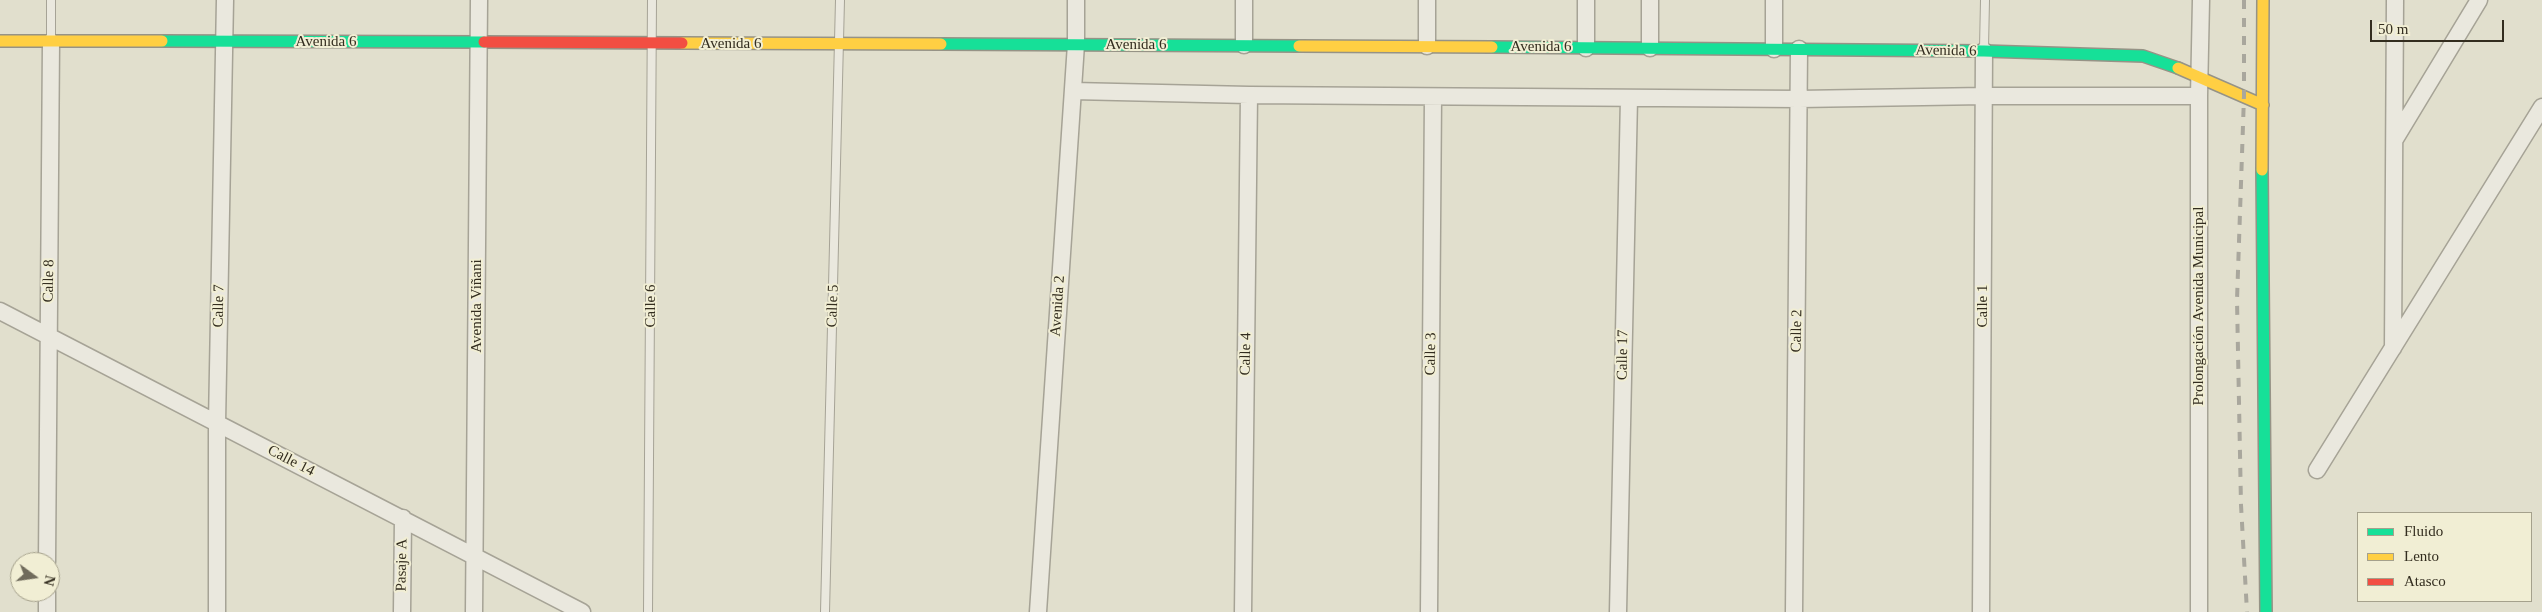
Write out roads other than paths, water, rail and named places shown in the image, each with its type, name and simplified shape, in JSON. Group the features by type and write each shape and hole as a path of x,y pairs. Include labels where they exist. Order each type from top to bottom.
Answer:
{"street":[{"name":"Calle 7","path":"218,612 217,423 225,0"},
{"name":"Avenida Viñani","path":"474,612 478,0"},
{"name":"Avenida 2","path":"1038,612 1076,44 1076,0"},
{"path":"1244,0 1244,45"},
{"path":"1427,0 1428,46"},
{"path":"1586,0 1586,48"},
{"path":"1650,0 1650,48"},
{"path":"1774,0 1774,49"},
{"name":"Prolongación Avenida Municipal","path":"2199,612 2199,96 2201,0"},
{"path":"2263,0 2266,612"},
{"path":"2394,349 2395,0"},
{"path":"2394,140 2480,0"},
{"name":"Avenida 6","path":"0,42 1076,44 1984,51 2143,56 2200,76 2263,105"},
{"name":"Calle 8","path":"47,552 51,42"},
{"name":"Calle 2","path":"1794,612 1799,50"},
{"name":"Calle 1","path":"1981,612 1984,51"},
{"path":"1073,91 1249,95 1799,100 1984,96 2199,96"},
{"name":"Calle 4","path":"1243,612 1249,95"},
{"name":"Calle 3","path":"1429,612 1433,96"},
{"name":"Calle 17","path":"1618,612 1628,98"},
{"path":"2317,470 2394,349 2542,107"},
{"name":"Calle 14","path":"0,310 582,612"},
{"name":"Pasaje A","path":"402,612 403,518"}],"lane":[{"name":"Calle 8","path":"51,0 51,42"},
{"name":"Calle 6","path":"648,612 652,0"},
{"name":"Calle 5","path":"825,612 840,0"},
{"name":"Calle 1","path":"1984,51 1985,0"}],"railway":[{"path":"2244,0 2244,96 2237,300 2241,505 2247,612"}]}
